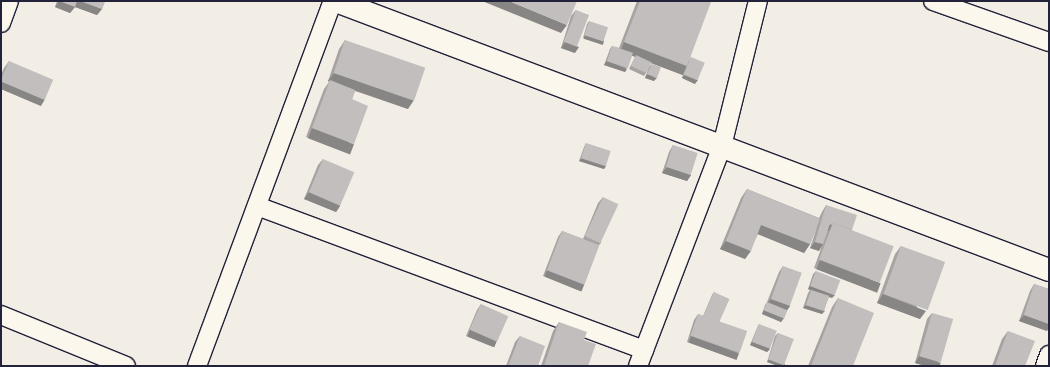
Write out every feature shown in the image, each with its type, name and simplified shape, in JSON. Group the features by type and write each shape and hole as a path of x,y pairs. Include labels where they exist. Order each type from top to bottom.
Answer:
{"street":[{"path":"1,23 9,1"},
{"path":"197,366 335,1 1049,270"},
{"path":"257,206 641,358 722,146 758,1"},
{"path":"933,1 1049,42"},
{"path":"1,315 126,366"},
{"path":"1045,366 1049,355"}],"building":[{"path":"59,1 77,1 75,7"},
{"path":"80,1 105,1 102,9"},
{"path":"509,1 577,1 567,25"},
{"path":"640,1 711,2 687,66 624,42"},
{"path":"576,10 589,15 577,47 564,42"},
{"path":"589,21 608,27 603,41 584,35"},
{"path":"345,40 425,68 414,101 334,73"},
{"path":"612,46 633,53 628,68 607,61"},
{"path":"636,55 651,62 646,73 631,66"},
{"path":"691,57 705,63 697,80 684,74"},
{"path":"9,61 53,80 45,100 1,82"},
{"path":"652,64 661,67 657,78 647,74"},
{"path":"330,80 355,90 352,99 368,106 354,144 312,128"},
{"path":"586,143 611,151 606,166 581,158"},
{"path":"673,145 698,153 691,175 666,167"},
{"path":"323,159 354,172 340,205 309,192"},
{"path":"747,189 820,219 810,244 761,225 751,251 726,241"},
{"path":"603,197 618,204 600,243 585,236"},
{"path":"826,205 857,215 852,230 833,223 832,225 830,224 823,244 815,242"},
{"path":"833,223 894,246 880,283 819,259"},
{"path":"562,231 599,245 584,285 547,270"},
{"path":"901,246 945,262 928,310 884,294"},
{"path":"783,266 802,273 790,306 771,299"},
{"path":"816,271 840,280 835,295 810,286"},
{"path":"1034,284 1049,289 1049,324 1024,315"},
{"path":"811,290 829,296 824,311 806,305"},
{"path":"714,292 730,299 719,323 703,316"},
{"path":"838,298 874,313 853,366 811,366"},
{"path":"767,302 787,310 784,319 764,310"},
{"path":"481,304 508,316 497,342 470,330"},
{"path":"932,313 953,319 941,362 920,356"},
{"path":"698,314 747,331 740,353 691,336"},
{"path":"559,322 587,332 584,340 596,344 588,366 544,366"},
{"path":"759,324 777,331 770,349 752,342"},
{"path":"1008,331 1035,341 1025,366 995,366"},
{"path":"778,333 794,339 784,365 768,359"},
{"path":"520,336 545,346 538,366 508,366"}]}
